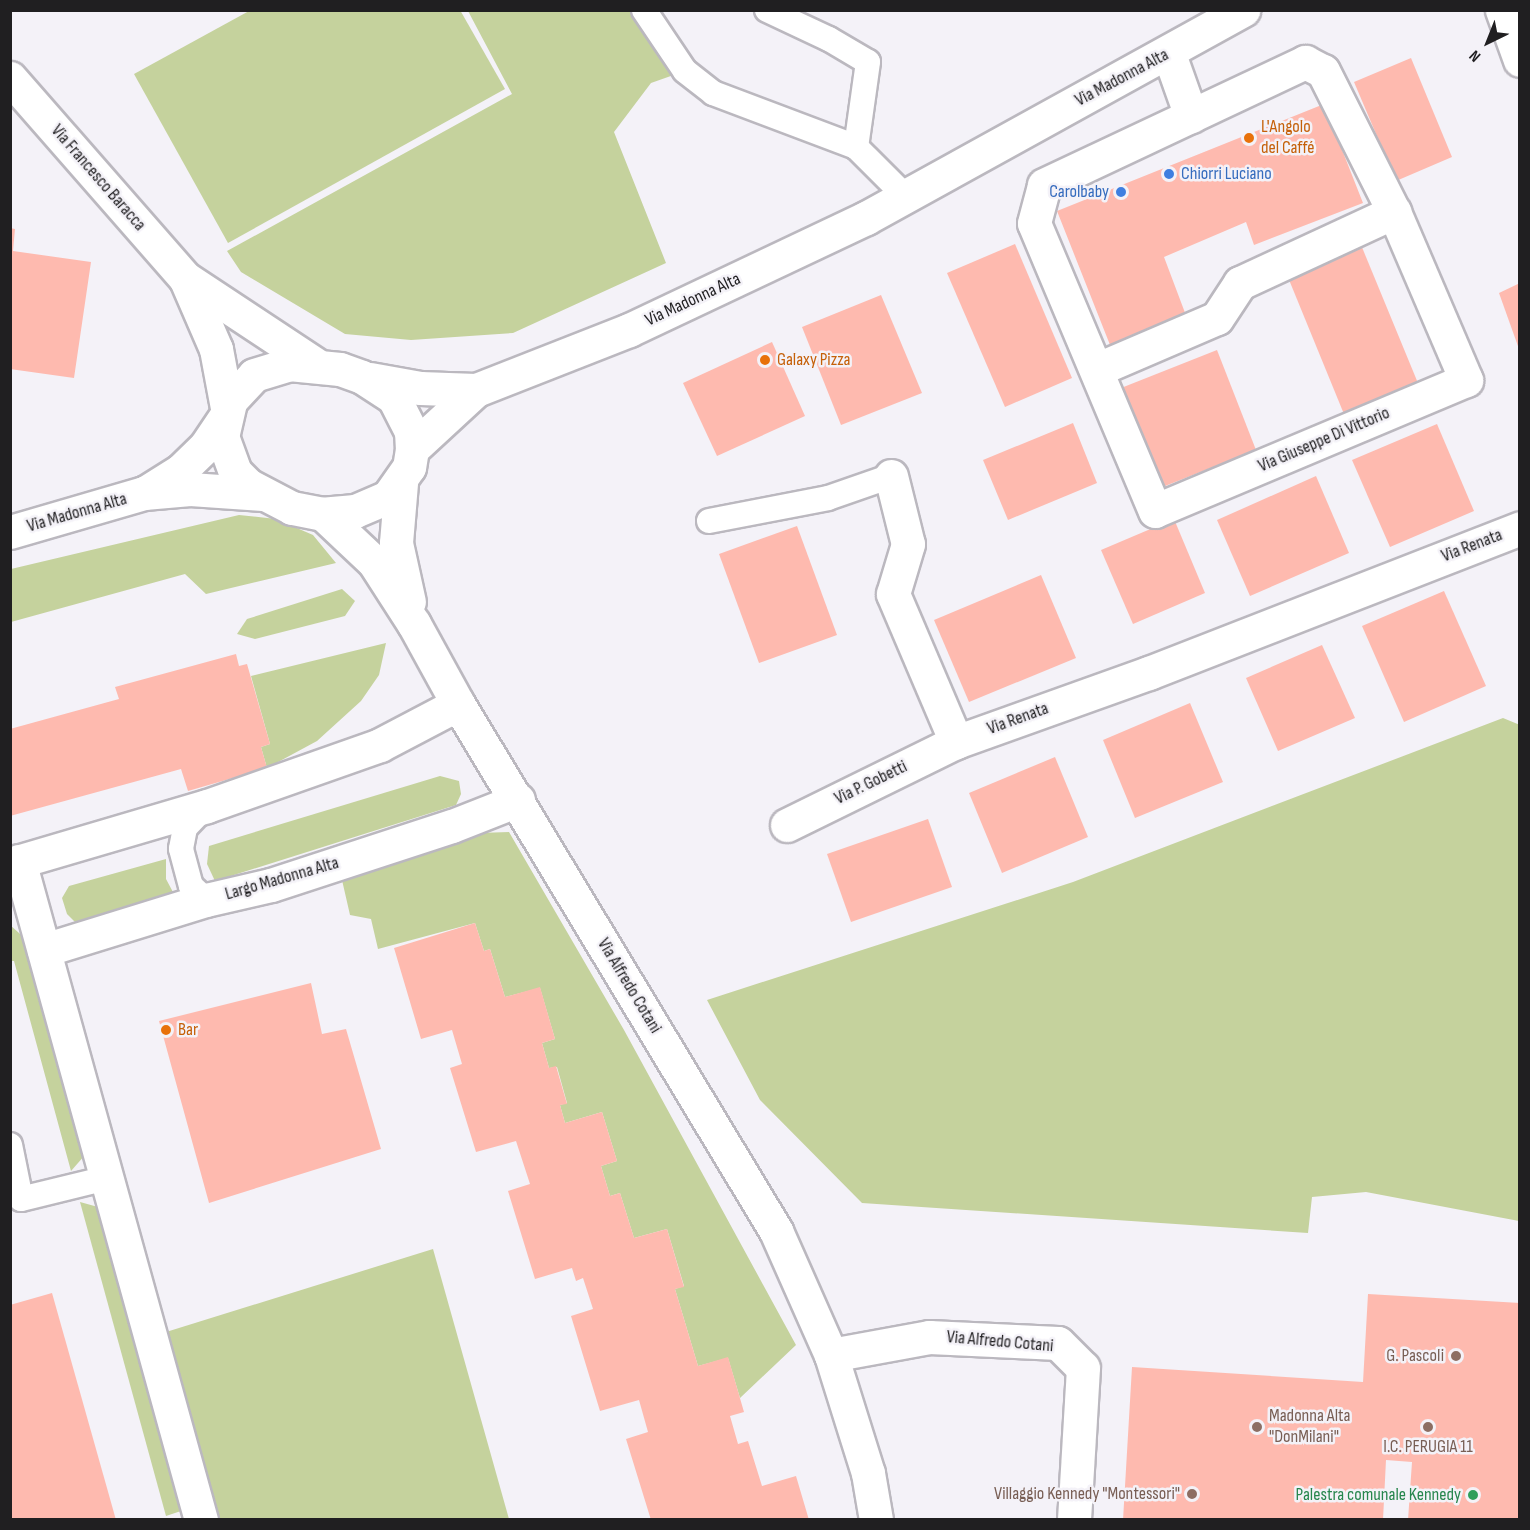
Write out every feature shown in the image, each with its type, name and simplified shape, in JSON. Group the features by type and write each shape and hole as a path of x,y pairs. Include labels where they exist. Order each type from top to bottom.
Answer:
{"street":[{"path":"1502,10 1520,60"},
{"name":"Via Madonna Alta","path":"412,449 476,390 629,330 866,218 903,195 1168,54 1225,15"},
{"path":"1168,54 1191,116"},
{"name":"Via Giuseppe Di Vittorio","path":"1305,62 1323,71 1394,212 1466,380 1155,511 1098,369 1034,223 1044,185 1305,62"},
{"name":"Via Francesco Baracca","path":"10,78 185,278 263,333 315,364"},
{"path":"1098,369 1217,318 1240,283 1394,212"},
{"name":"Via Francesco Baracca","path":"185,278 216,349 225,413"},
{"name":"Via Madonna Alta","path":"144,493 180,471 205,447 240,387 254,375 271,367 315,364 362,377 420,388 476,390"},
{"name":"Via Madonna Alta","path":"225,413 222,437 235,472 263,494 292,508 323,514 373,506 401,483 412,449 405,413 394,398 362,377"},
{"path":"891,476 908,544 893,594 956,742"},
{"name":"Via Alfredo Cotani","path":"401,483 396,543 414,624"},
{"name":"Via Madonna Alta","path":"10,532 144,493 190,489 263,494"},
{"name":"Via Alfredo Cotani","path":"323,514 374,562 414,624 458,704 776,1231 831,1355 868,1473 876,1520"},
{"name":"Via Renata","path":"956,742 1149,673 1520,528"},
{"path":"201,1520 44,950 15,863 207,806 380,745 458,704"},
{"name":"Via P. Gobetti","path":"787,825 956,742"},
{"name":"Largo Madonna Alta","path":"44,950 206,900 271,885 452,826 518,800"},
{"name":"Via Alfredo Cotani","path":"831,1355 929,1337 1058,1343 1083,1368 1074,1520"}],"lane":[{"path":"645,10 685,71 713,93 856,147 903,195"},
{"path":"767,10 829,39 868,62 856,147"},
{"path":"709,521 828,498 891,476"},
{"path":"206,900 191,886 181,849 185,828 207,806"},
{"path":"10,1145 21,1199 107,1178"}],"green space":[{"path":"460,10 505,89 228,243 134,74 249,11"},
{"path":"468,11 644,11 685,71 651,83 614,132 666,263 513,333 411,340 345,334 241,272 227,251 512,94"},
{"path":"239,515 276,519 313,535 336,563 206,594 185,574 11,622 11,569"},
{"path":"342,589 355,601 345,616 255,639 237,634 247,619"},
{"path":"386,643 379,675 361,701 317,741 267,768 261,747 270,744 251,676"},
{"path":"1503,718 1520,725 1519,1221 1366,1192 1312,1197 1308,1233 862,1203 760,1100 707,1000 1073,882"},
{"path":"440,776 459,781 461,794 456,805 215,881 207,864 209,846"},
{"path":"509,832 624,1030 796,1345 740,1398 728,1358 698,1366 675,1289 684,1286 667,1229 634,1238 620,1193 610,1196 601,1166 617,1161 602,1112 565,1123 560,1105 567,1103 557,1067 549,1068 542,1043 555,1039 540,988 505,997 490,949 484,951 475,923 378,949 371,919 350,915 342,880 479,833"},
{"path":"166,859 166,879 174,894 75,922 67,914 62,898 69,886"},
{"path":"10,925 28,941 85,1155 71,1171 14,961 11,961"},
{"path":"80,1202 98,1207 181,1511 166,1516"},
{"path":"433,1249 509,1519 201,1519 150,1337"}],"building":[{"path":"1411,58 1452,157 1396,181 1354,82"},
{"path":"1324,104 1363,203 1254,245 1246,222 1164,257 1190,326 1114,355 1057,211"},
{"path":"10,228 15,229 13,251 91,262 74,378 10,369"},
{"path":"1359,240 1420,388 1346,419 1285,270"},
{"path":"1015,244 1072,378 1005,407 947,273"},
{"path":"1520,283 1520,349 1519,349 1499,293"},
{"path":"881,295 922,393 841,425 802,327"},
{"path":"772,342 805,416 717,456 683,383"},
{"path":"1217,350 1256,450 1155,490 1116,390"},
{"path":"1073,423 1097,483 1008,520 983,460"},
{"path":"1437,424 1474,511 1390,547 1352,460"},
{"path":"1316,476 1349,553 1250,596 1217,520"},
{"path":"1174,519 1205,593 1133,624 1101,550"},
{"path":"797,526 837,635 759,663 719,554"},
{"path":"1041,575 1076,658 969,702 934,620"},
{"path":"1444,591 1486,686 1404,722 1362,626"},
{"path":"1322,645 1355,718 1278,751 1246,678"},
{"path":"236,654 239,666 247,664 270,744 261,747 267,768 188,791 181,769 10,816 10,729 119,699 115,687"},
{"path":"1190,703 1223,782 1135,818 1103,740"},
{"path":"1055,757 1088,837 1002,873 969,793"},
{"path":"928,819 952,887 851,922 827,854"},
{"path":"475,923 484,951 490,949 505,997 540,987 555,1039 542,1043 549,1068 556,1066 567,1104 560,1105 565,1123 602,1112 617,1161 601,1166 610,1196 620,1193 634,1238 667,1229 684,1287 675,1289 698,1366 728,1357 744,1412 730,1416 738,1444 748,1441 762,1486 796,1476 809,1520 651,1520 626,1439 648,1432 639,1400 600,1411 571,1316 593,1309 583,1278 576,1281 572,1268 535,1279 508,1191 530,1184 516,1141 476,1152 450,1068 462,1064 452,1030 421,1039 394,948"},
{"path":"311,983 322,1034 346,1029 381,1149 209,1203 159,1021"},
{"path":"52,1293 116,1520 10,1520 10,1305"},
{"path":"1368,1294 1520,1303 1520,1520 1408,1520 1412,1462 1386,1460 1383,1520 1123,1520 1132,1367 1363,1382"}],"place":[{"name":"L'Angolo del Caffé","path":"1249,138"},
{"name":"Chiorri Luciano","path":"1169,174"},
{"name":"Carolbaby","path":"1121,192"},
{"name":"Galaxy Pizza","path":"765,360"},
{"name":"Bar","path":"166,1030"},
{"name":"G. Pascoli","path":"1456,1356"},
{"name":"Madonna Alta \"DonMilani\"","path":"1257,1427"},
{"name":"I.C. PERUGIA 11","path":"1428,1427"},
{"name":"Villaggio Kennedy \"Montessori\"","path":"1192,1494"},
{"name":"Palestra comunale Kennedy","path":"1473,1495"}]}
